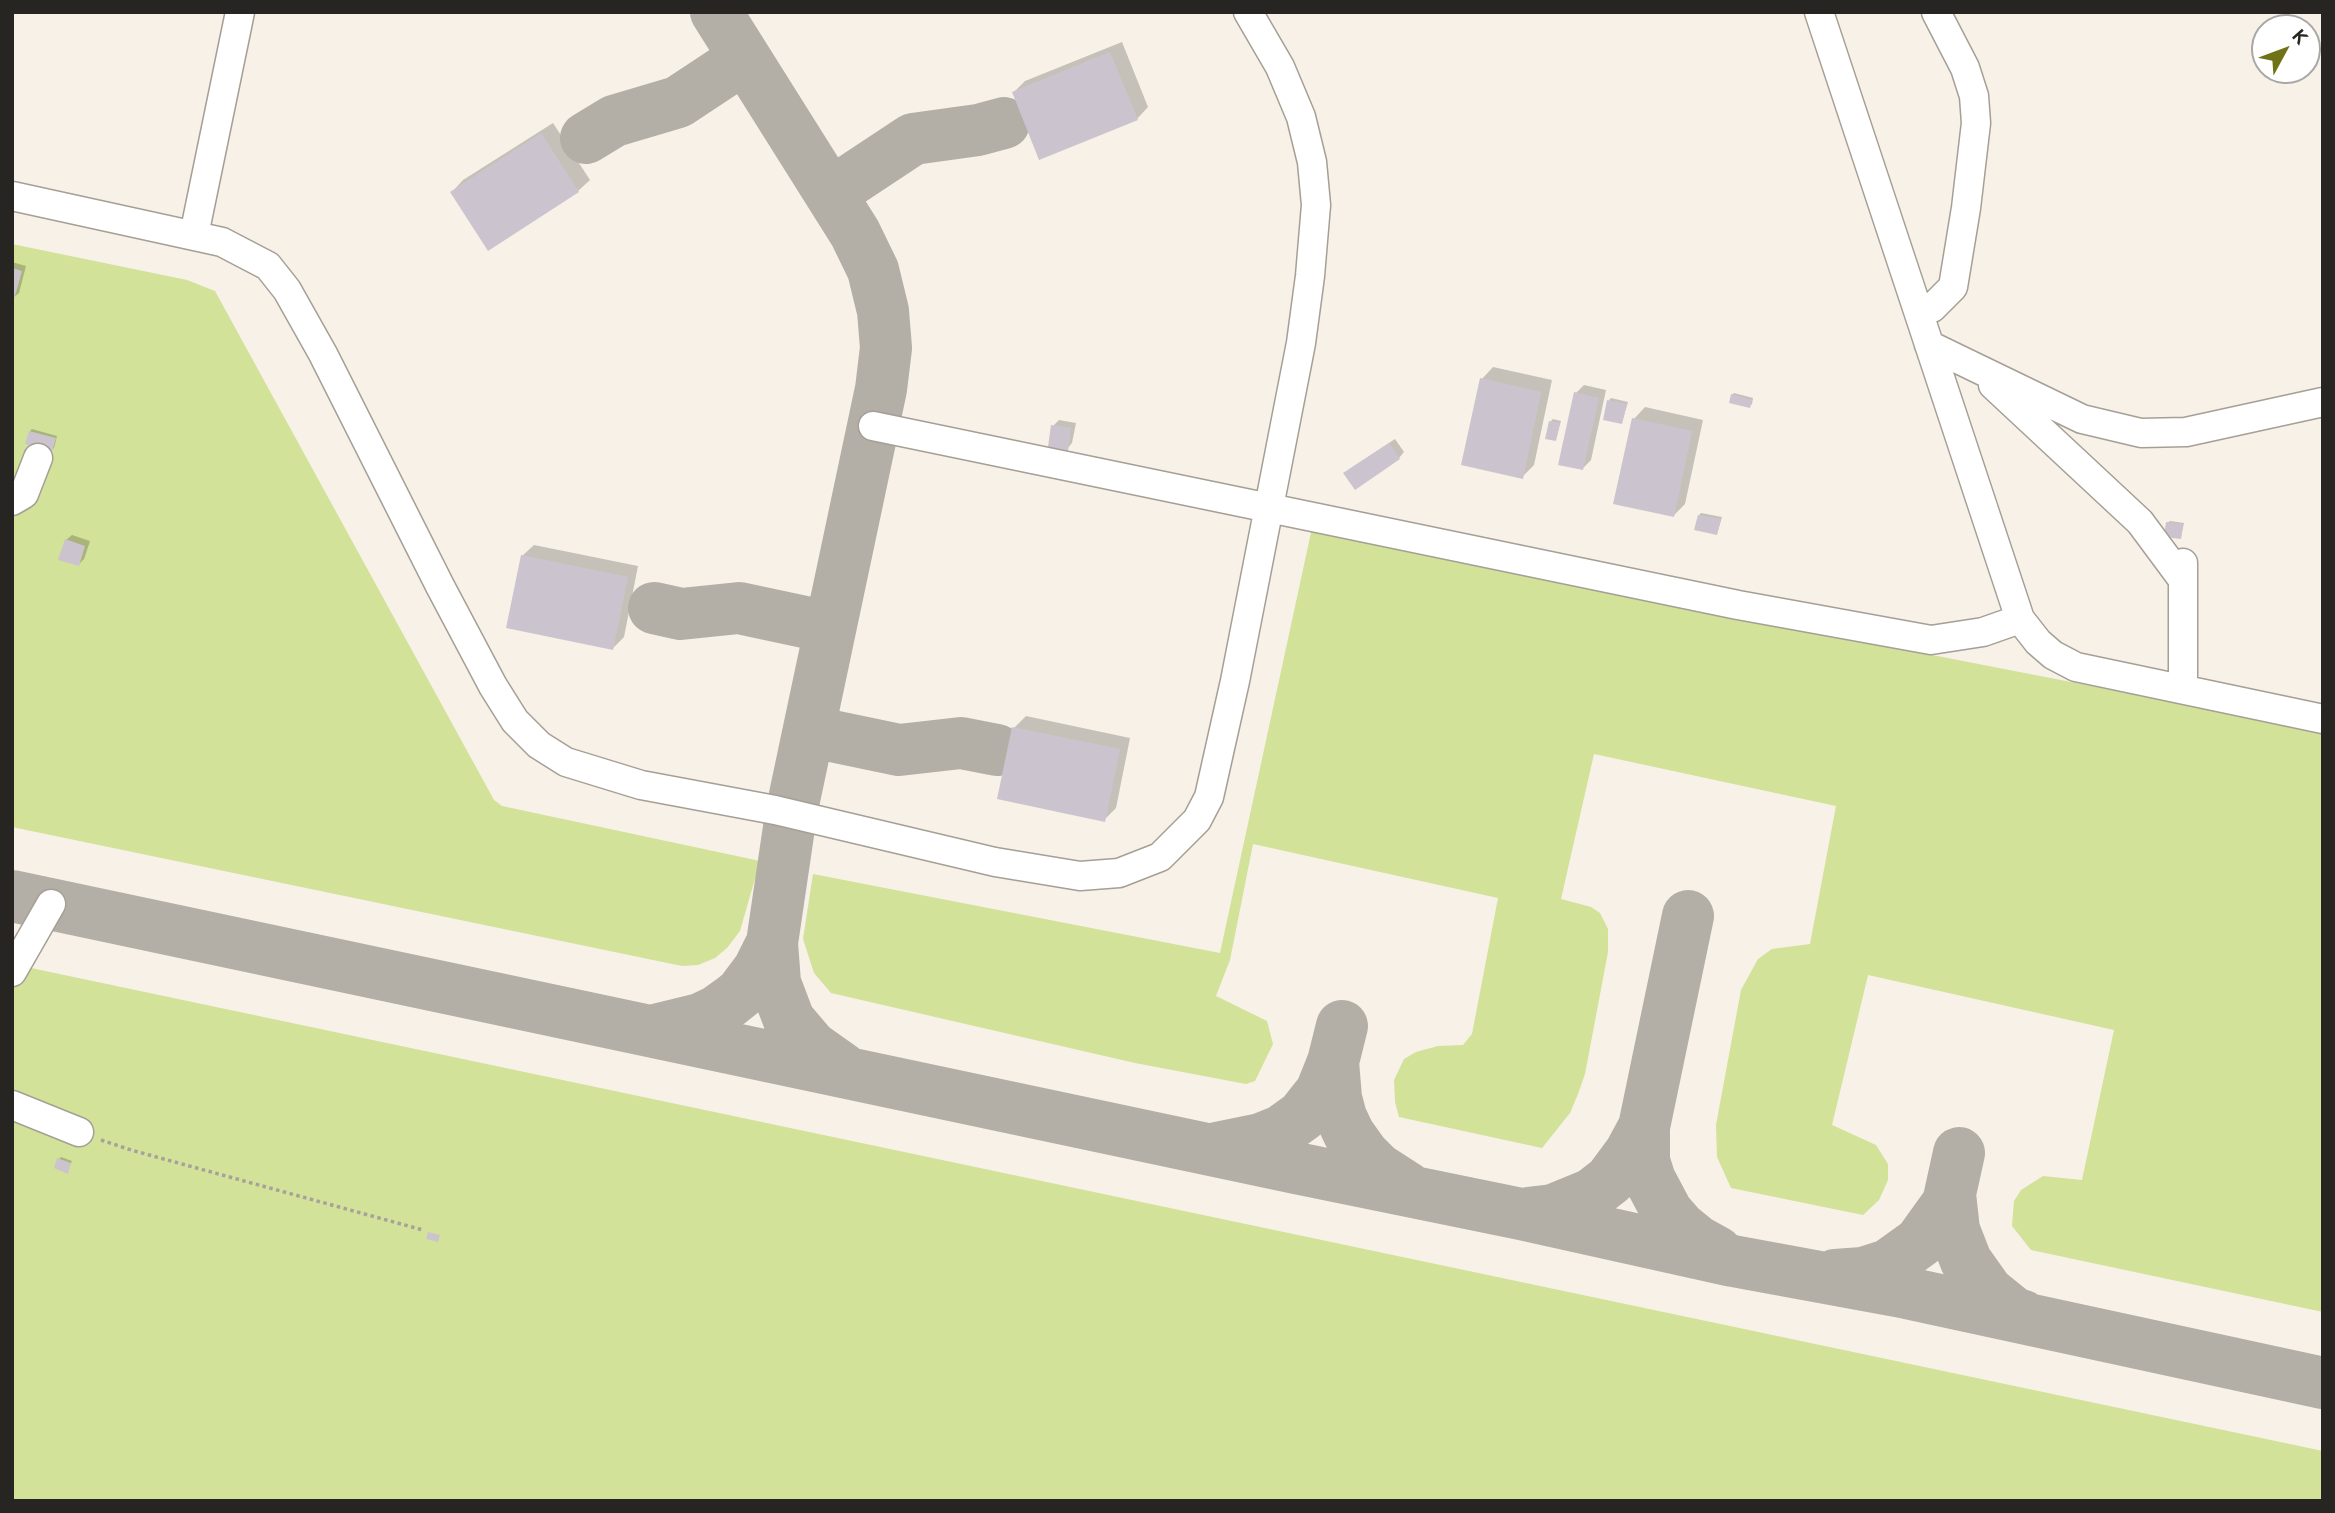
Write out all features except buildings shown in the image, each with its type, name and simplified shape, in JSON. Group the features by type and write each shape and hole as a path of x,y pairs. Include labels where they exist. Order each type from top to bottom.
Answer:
{"lane":[{"path":"194,235 240,12"},
{"path":"12,196 222,242 268,267 287,290 323,354 475,653 515,721 539,745 566,762 641,785 792,814 995,862 1080,876 1119,873 1160,857 1182,838 1197,820 1209,797 1235,681 1301,343 1316,205 1312,162 1301,117 1280,67 1248,12"},
{"path":"1819,12 2020,619 2038,642 2053,655 2076,667 2323,719"},
{"path":"1918,311 1932,308 1953,287 1976,123 1974,96 1965,68 1936,12"},
{"path":"1929,345 2082,419 2141,433 2186,432 2323,402"},
{"path":"1972,366 2140,522 2183,571 2183,689"},
{"path":"873,426 1738,605 1931,640 1983,632 2020,619"},
{"path":"12,501 24,494 38,458"},
{"path":"12,972 51,904"},
{"path":"12,1105 79,1132"}],"path":[{"path":"79,1132 131,1150 423,1230"}],"green space":[{"path":"12,244 187,280 215,291 494,800 502,806 760,861 740,931 727,948 715,958 698,965 682,966 12,827"},
{"path":"1312,528 1855,640 2323,731 2323,1312 2031,1250 2012,1226 2014,1201 2021,1190 2043,1176 2082,1180 2114,1030 1868,975 1832,1125 1876,1145 1888,1164 1888,1180 1879,1200 1863,1215 1731,1188 1717,1157 1716,1125 1741,990 1758,959 1772,949 1810,944 1836,806 1594,754 1561,899 1591,907 1600,913 1608,929 1608,952 1585,1074 1570,1113 1542,1148 1399,1117 1395,1102 1394,1080 1404,1059 1416,1052 1438,1046 1463,1045 1472,1034 1498,898 1253,844 1230,960 1216,996 1267,1021 1273,1044 1255,1081 1246,1084 1135,1063 831,993 814,973 803,939 813,874 1220,953"},
{"path":"12,964 2323,1451 2323,1501 12,1501"}],"taxiway":[{"path":"716,12 855,233 873,270 883,311 886,348 881,389 791,814 772,943 775,983 789,1020 812,1047 843,1069"},
{"path":"586,138 614,121 678,102 731,67"},
{"path":"848,182 913,139 978,130 1004,123"},
{"path":"654,608 681,614 739,608 814,624 828,639 832,617 825,620"},
{"path":"827,735 899,750 961,743 997,750"},
{"path":"12,896 1733,1261 1907,1293 2323,1383"},
{"path":"1688,916 1644,1127 1644,1161 1650,1180 1667,1212 1697,1241 1717,1252"},
{"path":"655,1030 700,1019 731,1001 741,993 759,969 772,943"},
{"path":"1217,1148 1261,1139 1281,1131 1302,1116 1321,1092 1333,1062 1342,1026"},
{"path":"1333,1062 1336,1098 1349,1134 1377,1168 1408,1188"},
{"path":"1528,1213 1553,1210 1592,1194 1610,1180 1630,1153 1644,1127"},
{"path":"1835,1275 1863,1273 1888,1265 1920,1242 1948,1203 1959,1153"},
{"path":"1950,1194 1954,1230 1966,1261 1988,1292 2014,1313 2023,1316"}]}
